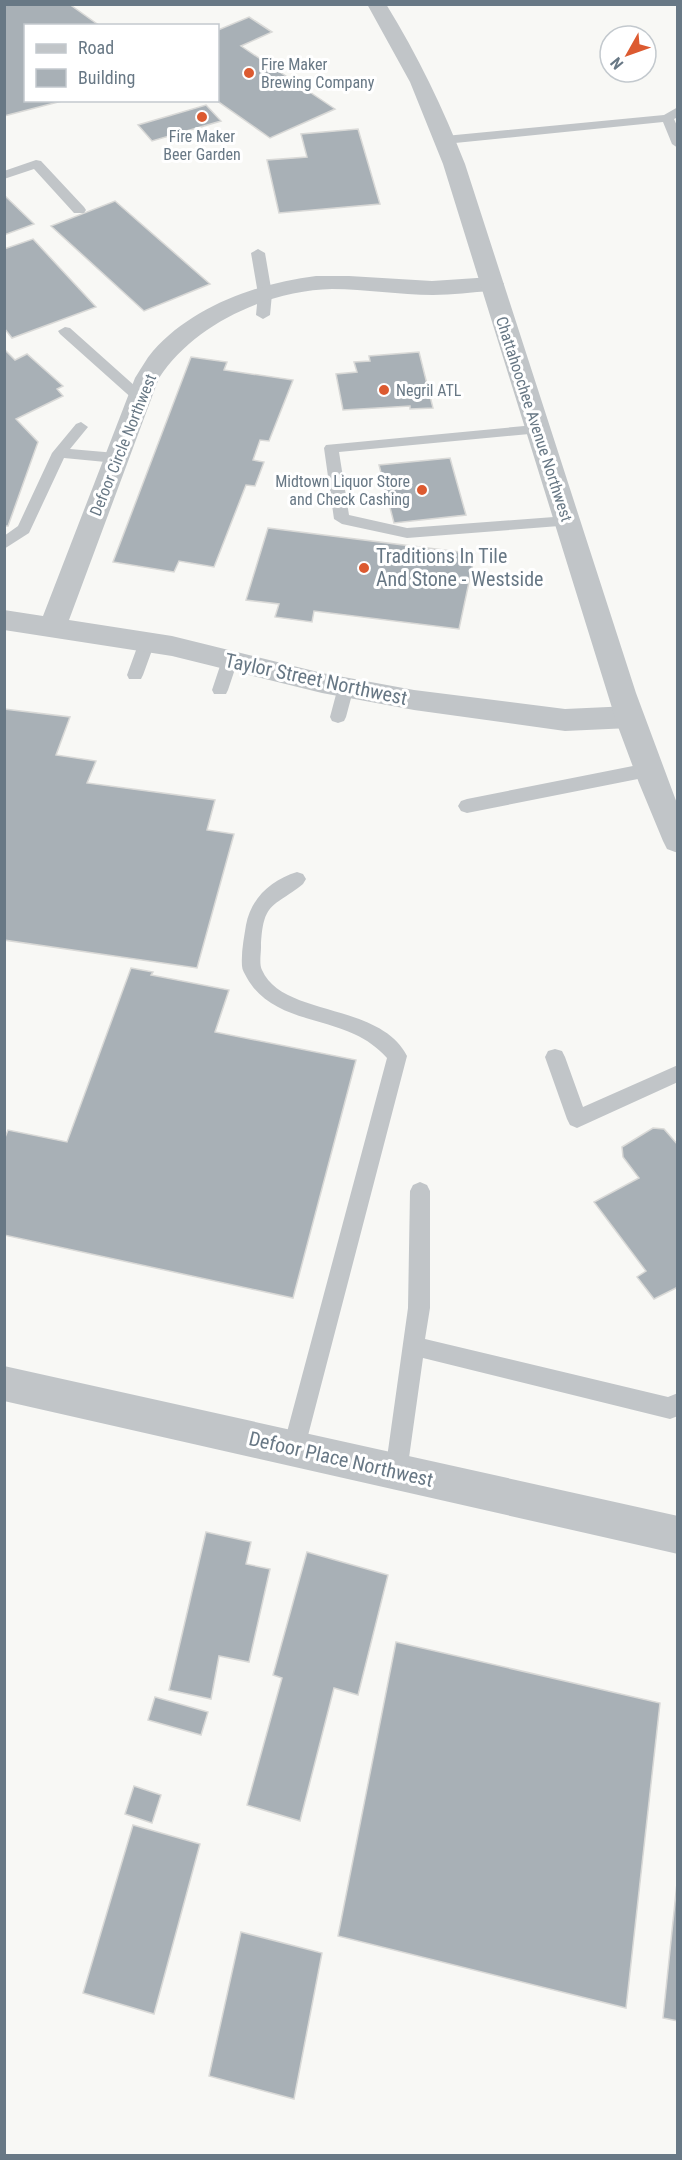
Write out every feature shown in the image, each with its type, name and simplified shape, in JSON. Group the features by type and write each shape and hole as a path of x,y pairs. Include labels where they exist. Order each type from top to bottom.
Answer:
{"street":[{"name":"Chattahoochee Avenue Northwest","path":"376,4 403,47 445,140 492,284 535,430 630,717 648,770 678,841"},
{"name":"Defoor Circle Northwest","path":"53,626 147,378 164,353 188,332 213,317 264,305 300,285 330,283 432,288 492,284"},
{"name":"Taylor Street Northwest","path":"4,620 147,642 414,700 565,720 630,717"},
{"name":"Defoor Place Northwest","path":"4,1383 678,1535"}],"lane":[{"path":"445,140 672,115 678,144"},
{"path":"4,176 36,164 79,210"},
{"path":"258,253 264,305"},
{"path":"65,331 140,398"},
{"path":"4,544 24,529 60,453 81,427"},
{"path":"535,430 331,448 342,519 407,533 567,521"},
{"path":"60,453 117,458"},
{"path":"135,675 147,642"},
{"path":"220,690 230,660"},
{"path":"338,717 346,687"},
{"path":"467,806 648,770"},
{"path":"294,1447 398,1056 392,1045 372,1033 270,996 256,982 249,965 250,949 261,904 269,896 297,879"},
{"path":"555,1057 577,1119 678,1073"},
{"path":"396,1472 419,1308 420,1191"},
{"path":"413,1346 676,1405"}],"building":[{"path":"4,4 69,4 97,24 24,24 24,102 58,102 4,116"},
{"name":"Fire Maker Brewing Company","path":"249,17 272,32 241,46 335,109 270,138 219,102 219,30"},
{"path":"206,105 221,121 152,141 138,125"},
{"path":"358,129 380,204 279,213 267,160 307,157 301,134"},
{"path":"4,195 34,224 4,235"},
{"path":"115,201 210,284 144,311 51,226"},
{"path":"33,239 96,307 12,338 4,328 4,249"},
{"path":"4,349 15,360 27,354 63,386 57,389 63,396 16,419 38,442 8,526 4,526"},
{"name":"Negril ATL","path":"419,352 433,408 410,409 410,406 343,410 336,374 357,372 354,362 370,361 369,356"},
{"path":"191,357 227,362 224,370 293,380 269,441 260,440 253,460 264,462 255,486 246,485 214,567 179,561 174,572 113,562"},
{"name":"Midtown Liquor Store and Check Cashing","path":"450,458 466,515 394,523 379,465"},
{"path":"268,528 475,554 459,629 314,611 312,622 275,617 279,604 246,600"},
{"path":"4,709 70,717 56,755 96,761 87,783 215,800 207,830 234,834 197,968 4,940"},
{"path":"131,968 153,972 151,975 229,990 215,1032 356,1060 293,1298 4,1235 4,1140 8,1130 67,1142"},
{"path":"653,1128 664,1129 678,1145 678,1287 654,1299 637,1277 646,1271 594,1202 639,1178 623,1157 622,1147"},
{"path":"206,1532 251,1542 246,1564 270,1569 249,1662 219,1656 211,1699 169,1690"},
{"path":"307,1552 388,1575 358,1695 334,1688 300,1821 247,1805 282,1678 273,1675"},
{"path":"396,1642 660,1703 626,2008 338,1936"},
{"path":"155,1697 208,1712 201,1735 148,1720"},
{"path":"134,1786 161,1795 152,1823 125,1814"},
{"path":"133,1825 200,1844 154,2014 83,1993"},
{"path":"678,1873 678,2021 663,2018"},
{"path":"241,1932 322,1953 294,2099 209,2076"}],"place":[{"name":"Fire Maker Brewing Company","path":"249,73"},
{"name":"Fire Maker Beer Garden","path":"202,117"},
{"name":"Negril ATL","path":"384,390"},
{"name":"Midtown Liquor Store and Check Cashing","path":"422,490"},
{"name":"Traditions In Tile And Stone - Westside","path":"364,568"}]}
